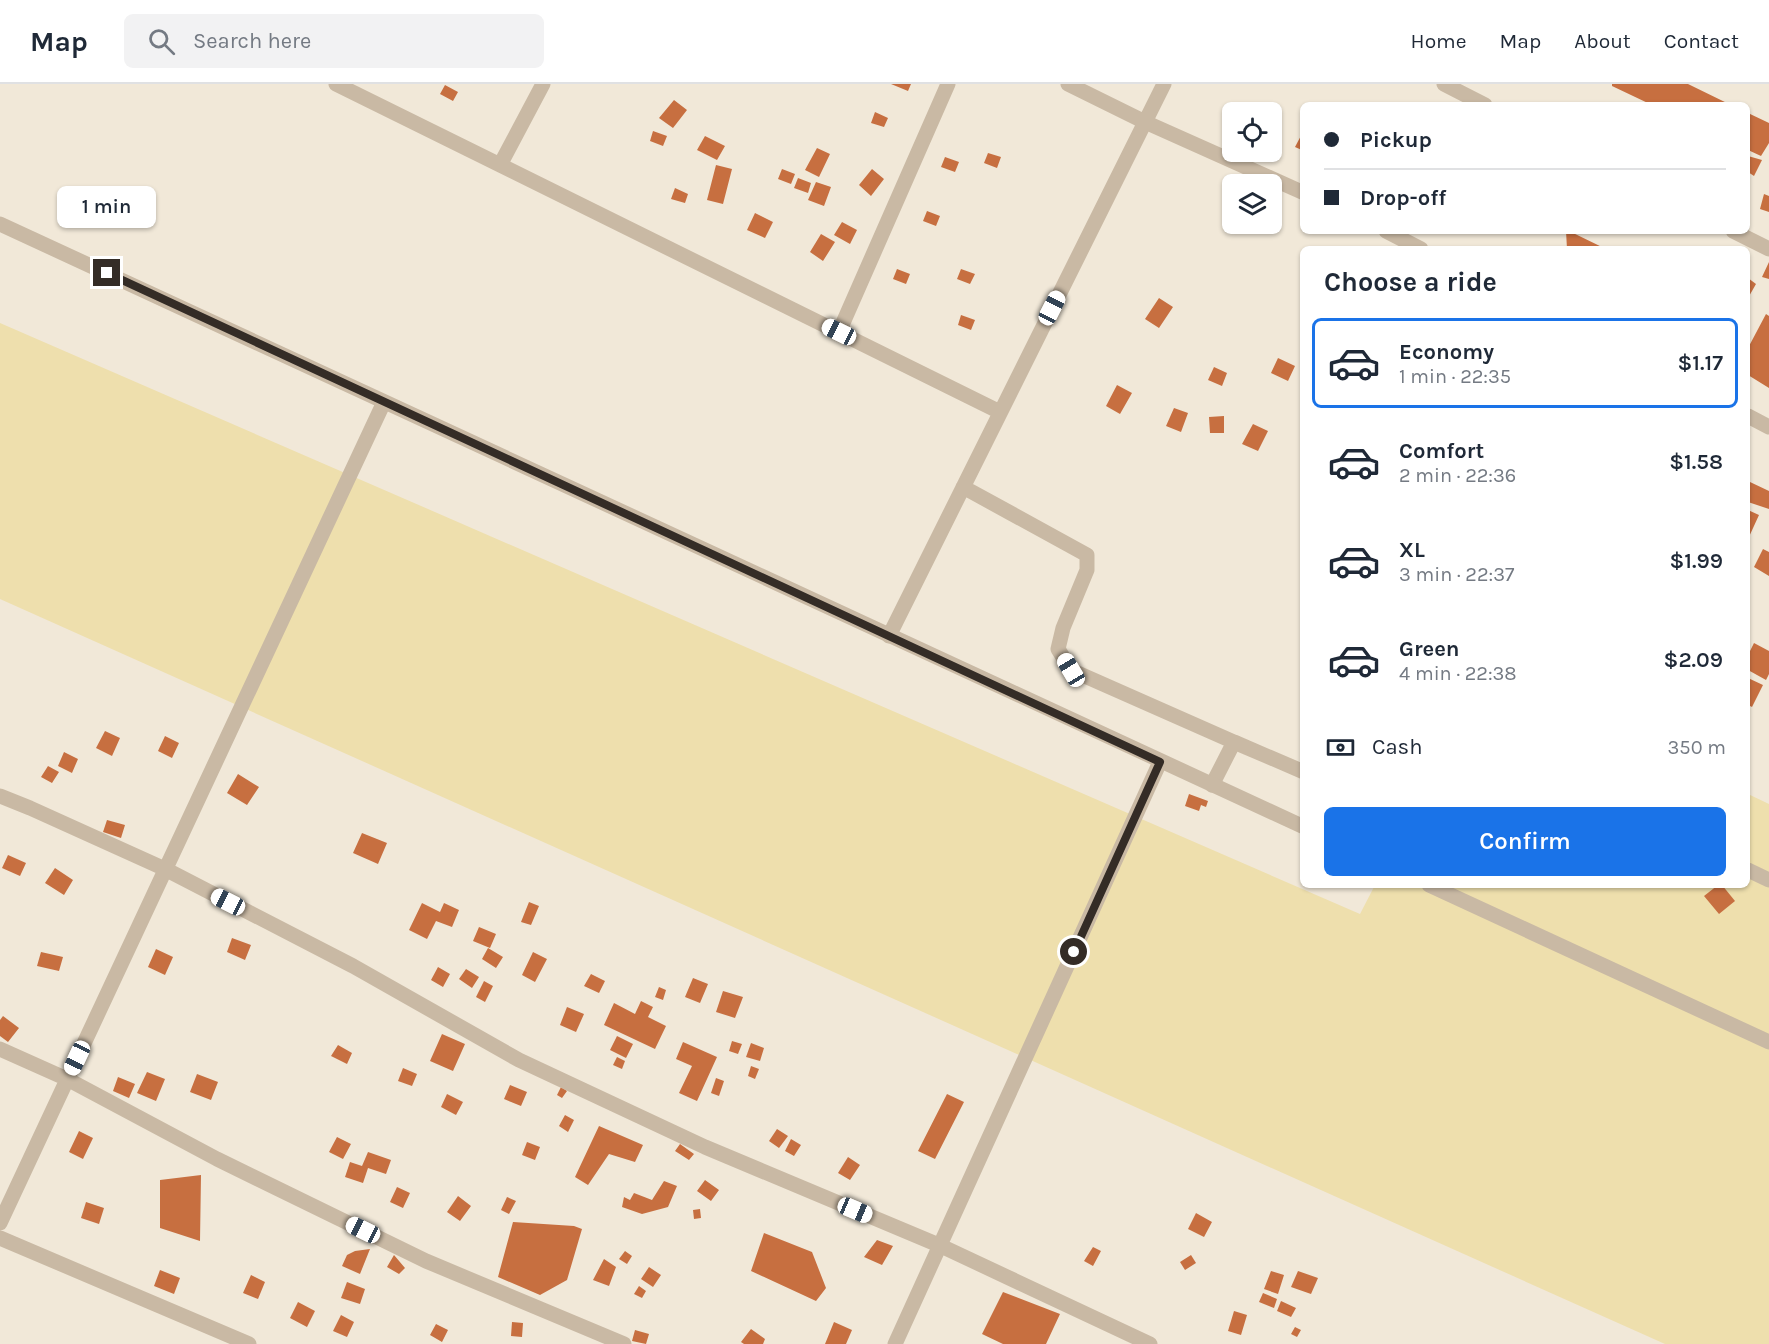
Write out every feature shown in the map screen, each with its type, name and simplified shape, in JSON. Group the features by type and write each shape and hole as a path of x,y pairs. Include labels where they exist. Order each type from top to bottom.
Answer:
{"street":[{"path":"336,84 1000,412"},
{"path":"500,165 543,84"},
{"path":"839,332 948,84"},
{"path":"1068,84 1145,122 1300,191"},
{"path":"889,636 1164,84"},
{"path":"1444,84 1479,102"},
{"path":"0,224 1300,825"},
{"path":"1392,234 1415,246"},
{"path":"1739,234 1769,249"},
{"path":"0,1223 384,402"},
{"path":"1750,417 1769,427"},
{"path":"963,487 1087,555 1087,570 1063,628 1058,649 1071,670 1300,770"},
{"path":"1212,785 1234,742"},
{"path":"895,1344 1160,762"},
{"path":"0,796 165,869 353,966 519,1060 705,1147 941,1246 1150,1344"},
{"path":"1750,871 1769,880"},
{"path":"1435,888 1769,1042"},
{"path":"0,1050 67,1079 227,1164 426,1261 624,1344"},
{"path":"0,1238 249,1344"}],"sand":[{"path":"0,323 1360,914 1373,888 1750,888 1750,795 1769,804 1769,1344 1665,1344 0,599"}],"building":[{"path":"891,84 911,84 908,91"},
{"path":"1612,84 1688,84 1725,102 1646,102"},
{"path":"445,85 458,92 453,101 440,94"},
{"path":"674,100 687,110 673,128 659,118"},
{"path":"875,112 888,118 884,127 871,123"},
{"path":"1750,114 1769,123 1769,143 1761,156 1750,151"},
{"path":"653,131 667,136 663,146 650,141"},
{"path":"705,136 725,146 717,160 697,150"},
{"path":"1300,138 1300,149 1295,147"},
{"path":"817,148 830,154 819,177 805,170"},
{"path":"988,153 1001,157 997,168 984,163"},
{"path":"945,157 959,162 955,172 941,167"},
{"path":"1750,157 1762,160 1754,176 1750,173"},
{"path":"716,165 732,169 723,204 707,200"},
{"path":"782,169 795,174 791,184 778,179"},
{"path":"872,169 884,179 871,196 859,185"},
{"path":"798,178 811,183 808,193 794,188"},
{"path":"816,182 831,187 824,206 808,200"},
{"path":"675,188 688,194 685,203 671,199"},
{"path":"1764,194 1769,196 1769,212 1760,209"},
{"path":"927,211 940,216 936,226 923,221"},
{"path":"755,213 773,222 765,238 747,230"},
{"path":"842,222 857,230 850,244 834,235"},
{"path":"821,234 835,242 823,261 810,252"},
{"path":"1566,234 1575,234 1600,246 1567,246"},
{"path":"1769,262 1769,279 1762,277"},
{"path":"897,269 910,274 906,284 893,279"},
{"path":"961,269 975,274 970,284 957,279"},
{"path":"1750,280 1756,284 1750,294"},
{"path":"1159,298 1173,307 1159,328 1145,319"},
{"path":"1766,314 1769,316 1769,388 1750,376 1750,344"},
{"path":"961,315 975,320 971,330 958,325"},
{"path":"1278,358 1295,366 1288,381 1271,373"},
{"path":"1214,367 1227,373 1222,386 1208,380"},
{"path":"1117,385 1132,393 1120,414 1106,406"},
{"path":"1174,408 1188,413 1181,432 1166,426"},
{"path":"1224,416 1224,433 1210,433 1209,417"},
{"path":"1253,424 1268,431 1258,451 1242,444"},
{"path":"1750,482 1769,491 1769,509 1750,503"},
{"path":"1750,511 1759,515 1750,535"},
{"path":"1763,549 1769,552 1769,576 1754,567"},
{"path":"1754,643 1769,651 1769,674 1766,680 1750,671 1750,651"},
{"path":"1750,679 1763,685 1752,707 1750,706"},
{"path":"105,731 120,738 112,756 96,748"},
{"path":"165,736 179,743 172,758 158,751"},
{"path":"64,752 78,759 72,773 58,766"},
{"path":"48,766 59,772 52,783 41,777"},
{"path":"238,774 259,787 247,805 227,793"},
{"path":"1189,794 1208,801 1206,807 1201,805 1199,811 1185,806"},
{"path":"107,820 125,825 121,838 103,832"},
{"path":"362,833 387,843 378,864 353,853"},
{"path":"8,855 26,863 20,876 2,868"},
{"path":"55,868 73,880 64,895 45,883"},
{"path":"1714,888 1724,888 1735,901 1719,914 1704,896"},
{"path":"529,902 539,906 531,925 521,922"},
{"path":"422,903 440,912 444,903 459,910 452,927 436,921 427,939 409,930"},
{"path":"479,927 496,934 490,948 473,941"},
{"path":"232,938 251,945 245,960 227,952"},
{"path":"488,948 503,957 496,968 482,959"},
{"path":"156,949 173,957 165,975 148,967"},
{"path":"41,952 63,957 59,971 37,966"},
{"path":"533,952 547,959 535,982 522,975"},
{"path":"438,967 450,974 443,987 431,980"},
{"path":"466,969 479,977 472,988 459,979"},
{"path":"591,974 605,981 599,993 584,986"},
{"path":"693,978 708,984 700,1003 685,997"},
{"path":"484,981 493,986 485,1002 476,997"},
{"path":"659,987 666,990 663,1000 655,997"},
{"path":"723,991 743,997 735,1018 716,1012"},
{"path":"641,1001 653,1007 648,1017 666,1026 655,1049 604,1025 614,1003 635,1014"},
{"path":"567,1007 584,1014 576,1032 560,1025"},
{"path":"3,1016 19,1028 8,1042 0,1036 0,1020"},
{"path":"442,1034 465,1044 453,1071 430,1061"},
{"path":"617,1036 633,1044 626,1058 610,1050"},
{"path":"732,1041 742,1044 738,1054 729,1051"},
{"path":"683,1042 717,1057 697,1101 679,1093 692,1066 676,1059"},
{"path":"751,1043 764,1048 760,1061 746,1057"},
{"path":"338,1045 352,1053 347,1064 331,1056"},
{"path":"617,1057 625,1061 622,1069 613,1065"},
{"path":"751,1066 759,1069 755,1079 748,1076"},
{"path":"403,1068 417,1074 412,1086 398,1081"},
{"path":"147,1072 165,1079 156,1101 137,1093"},
{"path":"197,1074 218,1082 211,1100 190,1092"},
{"path":"118,1077 135,1084 129,1098 113,1091"},
{"path":"716,1078 724,1081 719,1096 711,1093"},
{"path":"510,1085 527,1092 521,1106 504,1099"},
{"path":"561,1087 567,1091 562,1098 557,1095"},
{"path":"447,1094 463,1102 456,1115 441,1107"},
{"path":"947,1094 964,1102 935,1159 918,1151"},
{"path":"565,1115 574,1120 568,1132 559,1126"},
{"path":"599,1126 643,1145 635,1162 609,1154 588,1185 575,1177"},
{"path":"777,1129 788,1136 779,1148 769,1141"},
{"path":"79,1131 93,1138 83,1159 69,1152"},
{"path":"337,1137 351,1144 343,1159 329,1152"},
{"path":"791,1139 801,1145 794,1156 785,1151"},
{"path":"527,1142 540,1147 535,1160 522,1155"},
{"path":"680,1144 694,1154 689,1160 675,1151"},
{"path":"368,1152 391,1160 386,1174 368,1168 363,1183 345,1177 350,1162 362,1166"},
{"path":"848,1157 860,1165 850,1180 838,1173"},
{"path":"201,1175 200,1241 160,1228 160,1180"},
{"path":"705,1180 719,1190 711,1201 697,1191"},
{"path":"664,1181 677,1186 668,1207 642,1214 622,1207 624,1197 630,1200 634,1193 652,1200"},
{"path":"397,1187 410,1193 403,1208 390,1202"},
{"path":"458,1196 471,1206 460,1221 447,1212"},
{"path":"507,1197 516,1201 509,1214 501,1210"},
{"path":"86,1202 104,1208 99,1224 81,1218"},
{"path":"700,1209 701,1218 694,1219 693,1210"},
{"path":"1196,1213 1212,1222 1204,1237 1188,1229"},
{"path":"513,1222 574,1226 582,1229 567,1280 540,1295 498,1277"},
{"path":"764,1233 812,1252 826,1288 816,1301 751,1271"},
{"path":"877,1240 893,1246 882,1265 864,1257"},
{"path":"1093,1247 1101,1251 1093,1266 1084,1261"},
{"path":"370,1249 360,1274 342,1266 347,1255 355,1251"},
{"path":"625,1251 632,1256 627,1264 619,1259"},
{"path":"394,1255 405,1268 399,1274 387,1267"},
{"path":"1191,1255 1196,1263 1185,1270 1180,1262"},
{"path":"604,1259 616,1267 609,1286 593,1280"},
{"path":"649,1267 661,1275 653,1287 641,1279"},
{"path":"160,1270 180,1278 174,1294 154,1286"},
{"path":"1271,1271 1284,1275 1278,1294 1264,1289"},
{"path":"1298,1271 1318,1278 1311,1294 1291,1287"},
{"path":"251,1275 265,1282 258,1299 243,1293"},
{"path":"347,1282 365,1289 360,1304 341,1298"},
{"path":"639,1286 646,1291 642,1298 634,1294"},
{"path":"1003,1292 1060,1314 1046,1344 1003,1344 982,1334"},
{"path":"1263,1293 1277,1299 1274,1308 1259,1302"},
{"path":"1281,1301 1296,1308 1291,1317 1277,1311"},
{"path":"298,1302 315,1311 307,1327 290,1318"},
{"path":"1234,1311 1247,1315 1241,1335 1228,1331"},
{"path":"341,1315 354,1322 347,1337 333,1331"},
{"path":"512,1322 523,1323 522,1337 511,1336"},
{"path":"834,1322 852,1330 846,1344 825,1344"},
{"path":"436,1324 448,1330 442,1342 430,1335"},
{"path":"1295,1327 1301,1330 1297,1337 1291,1334"},
{"path":"751,1329 765,1339 763,1344 741,1342"},
{"path":"635,1330 649,1334 646,1344 632,1341"}],"route":[{"path":"107,273 1160,762 1074,952"}]}
